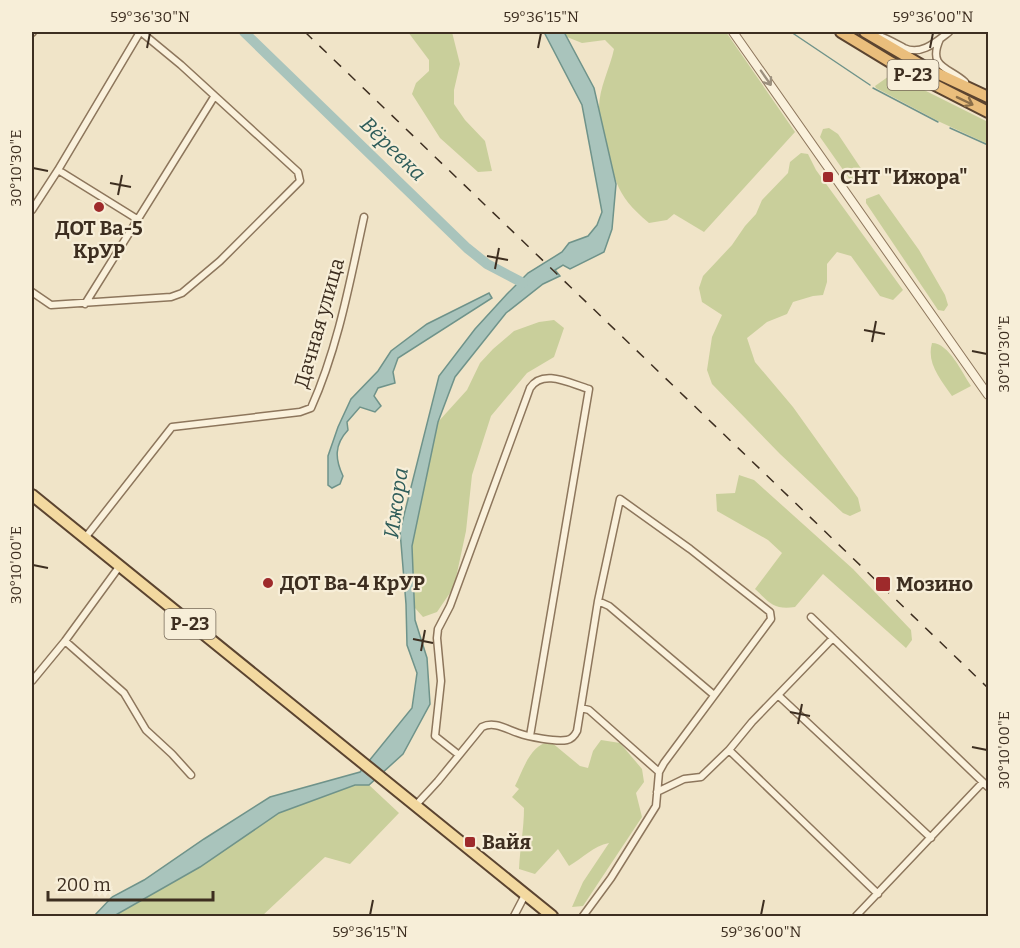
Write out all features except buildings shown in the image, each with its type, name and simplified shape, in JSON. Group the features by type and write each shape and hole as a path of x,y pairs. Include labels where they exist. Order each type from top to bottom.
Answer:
{"highway":[{"name":"Р-23","path":"841,32 892,63 988,112"},
{"name":"Р-23","path":"867,32 928,69 988,97"}],"main road":[{"name":"Р-23","path":"32,495 552,916"}],"street":[{"path":"32,210 141,32 181,65 298,172 300,181 220,261 182,293 171,297 51,305 32,292"},
{"path":"733,32 988,395"},
{"path":"867,32 889,38 911,50 926,48 949,32"},
{"path":"941,38 936,54 938,63 963,80 972,90"},
{"path":"85,304 214,97"},
{"path":"58,170 136,219"},
{"name":"Дачная улица","path":"84,538 172,427 300,412 311,408 329,360 364,217"},
{"path":"459,755 435,736 441,681 437,657 438,629 454,596 530,388 535,381 549,378 590,389 530,736"},
{"path":"415,806 482,727 488,724 530,736 567,740 574,737 577,731 598,602 620,499 690,549 770,612 771,620 659,772 656,806 583,916"},
{"path":"32,681 65,641 119,567"},
{"path":"598,602 609,606 714,695"},
{"path":"811,617 986,784 856,916"},
{"path":"657,792 684,779 700,777 729,750 752,722 834,638"},
{"path":"65,641 124,693 152,738 172,754 191,775"},
{"path":"779,696 931,838"},
{"path":"581,708 589,710 659,772"},
{"path":"729,750 878,894"},
{"path":"514,916 525,895"}],"green space":[{"path":"408,32 452,32 460,64 454,90 454,104 465,120 485,141 492,171 478,172 440,138 412,94 416,83 429,71 429,60"},
{"path":"564,32 726,32 795,132 704,232 674,214 667,220 649,223 628,203 617,184 600,114 601,93 614,49 605,40 582,43 567,37"},
{"path":"892,74 988,122 988,144 876,88 875,86"},
{"path":"829,128 838,134 864,173 864,178 860,183 853,184 820,137 823,129"},
{"path":"801,153 808,154 816,170 903,290 893,300 880,296 851,256 837,252 827,264 827,282 823,295 793,302 787,314 767,322 747,338 755,362 793,407 858,498 861,511 850,516 843,513 780,454 712,384 707,370 712,337 722,315 702,302 699,288 703,276 732,245 756,214 762,200 788,173 790,162"},
{"path":"879,194 919,250 945,295 948,305 944,311 938,310 866,203 866,199"},
{"path":"554,320 564,328 554,357 527,373 491,416 472,475 466,531 454,587 437,612 423,617 415,608 412,546 438,422 467,390 480,363 493,349 514,331 539,322"},
{"path":"932,343 938,344 949,353 971,386 952,396 933,364"},
{"path":"739,475 754,480 853,569 911,630 912,640 906,648 823,574 795,607 777,606 755,589 782,553 768,540 717,511 716,494 735,493"},
{"path":"601,740 620,743 642,769 644,782 636,793 642,817 583,906 572,907 583,882 609,843 593,849 569,866 558,849 535,874 519,869 524,808 512,797 519,789 515,786 524,766 532,752 538,747 551,742 580,766 588,768 593,751"},
{"path":"355,784 369,785 399,813 350,864 325,857 262,916 114,916 200,867 279,813"}],"water":[{"name":"Ижора","path":"544,32 564,32 594,88 616,184 612,229 604,252 570,269 563,265 555,270 560,276 543,284 506,313 455,377 438,422 412,546 415,620 427,658 430,704 403,754 369,785 355,785 279,813 200,867 114,916 94,916 112,897 144,880 270,797 360,772 412,708 417,673 407,645 400,531 439,376 475,329 507,294 528,273 562,252 569,243 588,236 597,225 602,212 582,105"},
{"path":"489,293 492,298 398,358 393,372 395,383 378,388 374,396 381,406 375,412 360,407 347,422 348,430 340,441 337,452 338,464 343,476 340,484 332,488 328,485 328,456 351,399 378,371 391,351 427,324"}],"waterway":[{"name":"Вёревка","path":"244,32 467,248 487,264 523,283"},
{"path":"791,32 870,85"},
{"path":"873,88 938,122"},
{"path":"950,128 988,145"}],"railway":[{"path":"305,32 988,688"}],"place":[{"name":"СНТ \"Ижора\"","path":"828,177"},
{"name":"ДОТ Ва-5 КрУР","path":"99,207"},
{"name":"ДОТ Ва-4 КрУР","path":"268,583"},
{"name":"Мозино","path":"883,584"},
{"name":"Вайя","path":"470,842"}]}
